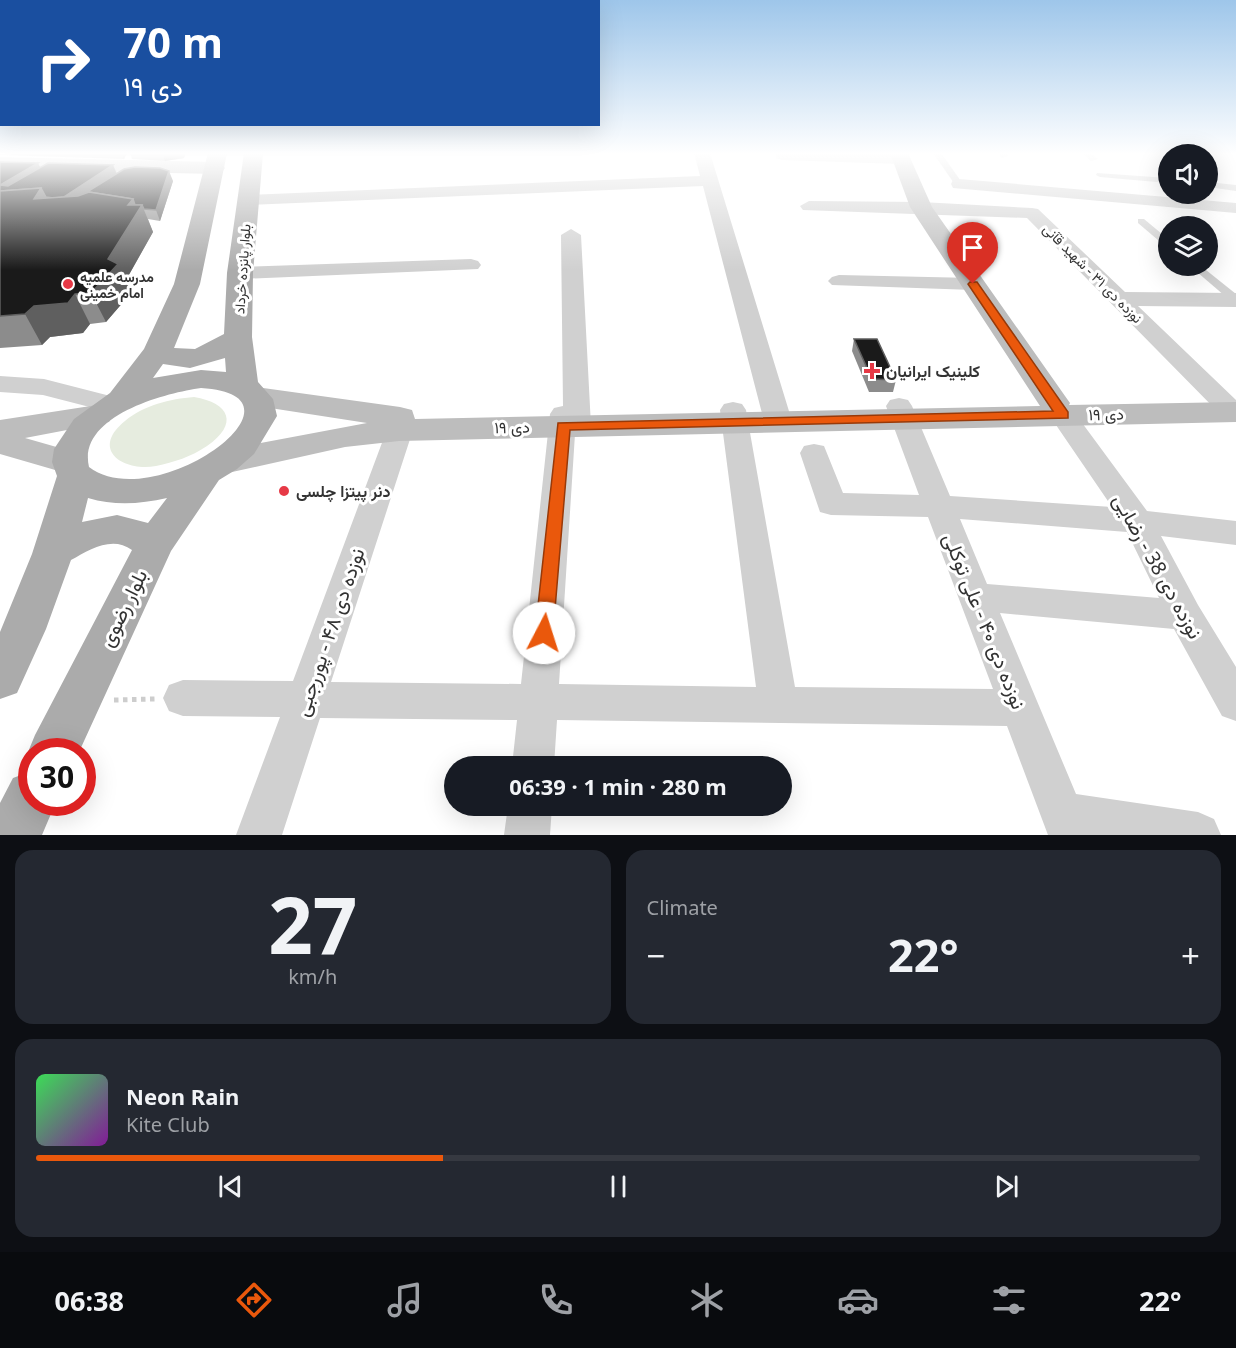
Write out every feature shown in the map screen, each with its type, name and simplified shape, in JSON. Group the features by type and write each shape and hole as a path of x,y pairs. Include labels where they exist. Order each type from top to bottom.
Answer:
{"main road":[{"path":"5,658 56,549 72,469 71,447 81,430 111,406 158,351 187,285 209,192"},
{"name":"بلوار پانزده خرداد","path":"215,467 250,439 261,416 250,391 238,337 240,273 249,192"},
{"path":"915,192 921,207 1058,409"},
{"path":"158,351 166,356 197,357 222,349 238,337"},
{"path":"0,431 111,406 148,389 192,380 224,380 250,391"},
{"name":"۱۹ دی","path":"250,391 403,417 570,420"},
{"name":"۱۹ دی","path":"215,467 345,436 399,430 570,420 1232,406"},
{"path":"0,442 72,469 97,488 130,492 168,486 215,467"},
{"name":"بلوار رضوی","path":"60,738 154,545 215,467"},
{"path":"56,549 98,531 117,528 133,531 154,545"},
{"path":"13,835 22,816"}],"street":[{"path":"248,200 443,192"},
{"path":"713,192 777,415"},
{"path":"1051,192 1236,208"},
{"name":"نوزده دی ۳۱ - شهید قآنی","path":"809,206 921,207 1032,213 1232,406"},
{"path":"534,756 570,420 571,234"},
{"path":"240,273 471,265"},
{"path":"839,281 973,284"},
{"path":"1119,299 1236,300"},
{"path":"0,384 44,387 111,406"},
{"name":"نوزده دی 38 - رضایی","path":"1058,409 1137,520 1185,615 1236,703"},
{"name":"نوزده دی ۴۰ - علی توکلی","path":"902,412 1067,824"},
{"path":"733,416 778,705"},
{"name":"نوزده دی ۴۸ - پوررجبی","path":"259,835 399,430"},
{"path":"814,453 831,504 939,505 1137,520 1236,533"},
{"path":"976,597 1185,615"},
{"path":"183,698 1020,708"},
{"path":"527,835 529,816"},
{"path":"1067,824 1198,835"}],"lane":[{"path":"1142,221 1158,235"},
{"path":"1207,276 1236,300"}],"path":[{"path":"77,701 183,698"}],"shaded area":[{"path":"194,397 216,404 226,416 224,430 207,446 182,459 143,467 122,462 110,449 110,441 115,431 132,415 158,404"}],"building":[{"path":"0,192 38,192 34,199 78,196 89,192 133,199 128,205 142,205 108,259 118,264 91,293 75,294 68,303 34,306 25,314 0,316"},
{"path":"43,192 72,192 64,197 46,197"},
{"path":"87,192 162,192 156,210 144,209 142,205 135,205 133,199 89,192 82,195"},
{"path":"854,339 877,339 896,380 872,379"}],"place":[{"name":"مدرسه علمیه امام خمینی","path":"68,284"},
{"name":"کلینیک ایرانیان","path":"872,371"},
{"name":"دنر پیتزا چلسی","path":"284,491"}],"route":[{"path":"544,633 563,426 1063,415 973,284"}]}
